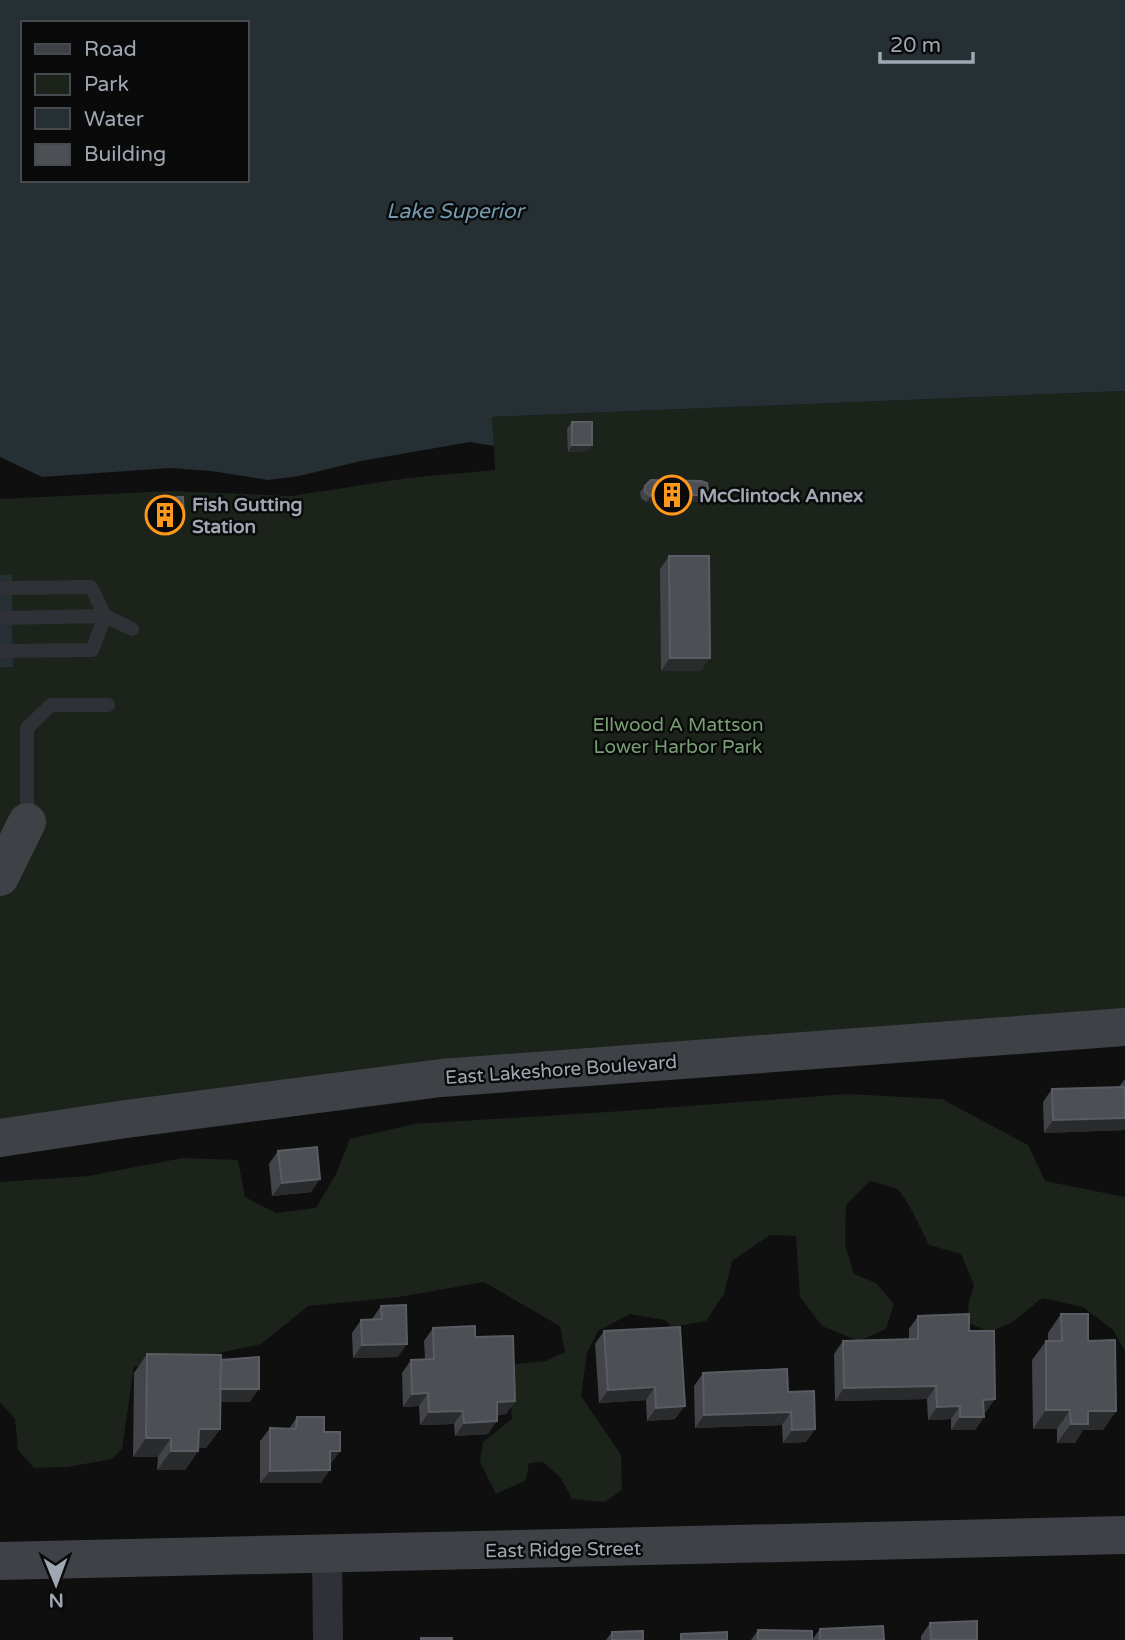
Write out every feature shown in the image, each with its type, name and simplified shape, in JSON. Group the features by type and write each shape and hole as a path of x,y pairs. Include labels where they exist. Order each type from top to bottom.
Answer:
{"street":[{"path":"0,877 27,822"},
{"name":"East Lakeshore Boulevard","path":"0,1138 126,1118 441,1078 1125,1027"},
{"name":"East Ridge Street","path":"0,1561 1125,1535"},
{"path":"327,1555 328,1640"}],"lane":[{"path":"0,588 91,587 105,616 92,650 0,652"},
{"path":"0,618 105,616 132,629"},
{"path":"27,822 27,728 51,705 108,705"}],"green space":[{"name":"Ellwood A Mattson Lower Harbor Park","path":"1125,391 1125,1027 0,1138 0,667 13,667 12,575 0,575 0,496 495,466 491,417"},
{"path":"847,1094 942,1099 1028,1145 1045,1181 1125,1197 1125,1351 1113,1330 1083,1307 1042,1298 1011,1323 989,1332 967,1322 974,1285 961,1254 929,1245 898,1189 870,1181 846,1205 845,1244 854,1274 876,1283 894,1304 886,1329 859,1341 822,1326 800,1297 796,1236 770,1235 732,1261 724,1294 706,1321 672,1327 665,1320 630,1314 598,1331 587,1353 581,1396 621,1455 622,1490 605,1502 572,1499 561,1478 543,1462 529,1463 526,1480 496,1494 480,1462 483,1442 512,1419 510,1393 515,1364 546,1361 565,1352 560,1326 484,1282 399,1297 308,1306 261,1344 174,1363 134,1367 122,1449 112,1459 67,1467 34,1468 18,1450 15,1419 0,1402 0,1182 88,1176 183,1158 238,1160 245,1197 276,1213 316,1208 336,1174 350,1139 414,1124"}],"water":[{"name":"Lake Superior","path":"0,0 1125,0 1125,391 492,417 495,466 408,475 0,496"},
{"path":"0,575 12,575 13,667 0,667"}],"pier":[{"path":"470,442 494,446 495,470 408,478 291,496 170,491 0,499 0,457 42,477 170,468 268,480"}],"building":[{"path":"572,422 592,422 592,445 572,445"},
{"path":"651,480 701,481 707,483 708,489 706,494 702,495 651,496 645,492 645,486"},
{"path":"183,497 184,519 156,521 155,498"},
{"path":"669,556 709,556 710,658 670,658"},
{"path":"1125,1087 1125,1118 1053,1120 1052,1089"},
{"path":"317,1147 320,1179 282,1183 278,1151"},
{"path":"406,1305 407,1344 362,1345 361,1320 382,1319 381,1306"},
{"path":"969,1314 969,1331 994,1331 995,1399 983,1400 984,1417 960,1417 960,1406 937,1407 936,1386 844,1388 843,1341 918,1339 918,1316"},
{"path":"1061,1314 1088,1314 1088,1341 1115,1340 1116,1411 1088,1411 1088,1424 1071,1424 1070,1410 1046,1410 1046,1341 1062,1341"},
{"path":"475,1326 475,1337 513,1336 515,1401 497,1402 497,1421 464,1423 463,1411 429,1412 428,1393 412,1394 411,1360 434,1359 433,1328"},
{"path":"680,1327 685,1406 656,1408 655,1387 608,1390 604,1331"},
{"path":"147,1354 221,1355 220,1429 199,1429 198,1451 171,1451 171,1438 146,1438"},
{"path":"259,1357 259,1389 220,1389 221,1360"},
{"path":"787,1369 788,1392 814,1391 815,1429 792,1430 791,1412 704,1415 703,1373"},
{"path":"297,1417 324,1417 324,1432 340,1432 340,1451 330,1451 330,1470 270,1471 270,1428 296,1429"},
{"path":"977,1621 977,1640 931,1640 930,1623"},
{"path":"883,1626 884,1640 820,1640 820,1629"},
{"path":"758,1630 812,1631 812,1640 758,1640"},
{"path":"643,1631 643,1640 612,1640 612,1632"},
{"path":"727,1632 727,1640 681,1640 681,1634"},
{"path":"452,1638 452,1640 421,1640"}],"place":[{"name":"McClintock Annex","path":"672,495"},
{"name":"Fish Gutting Station","path":"165,515"}]}
